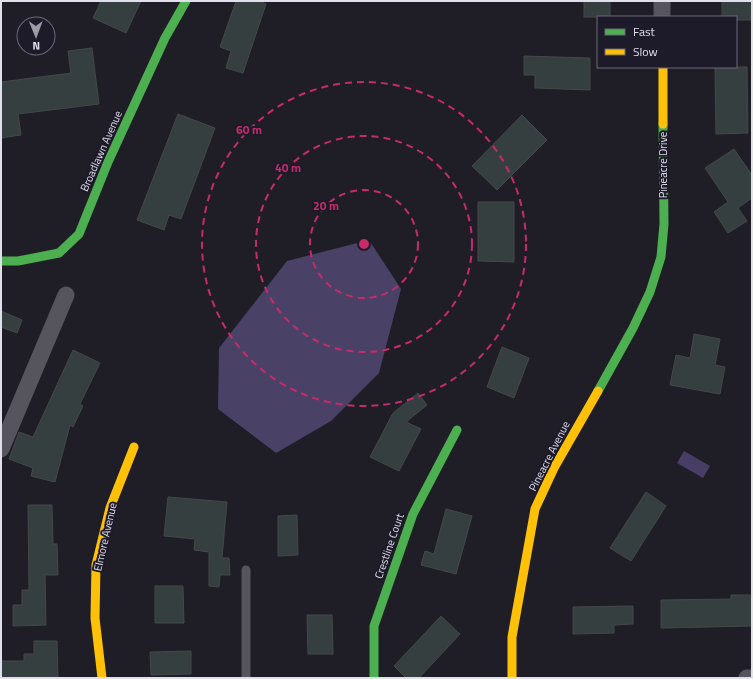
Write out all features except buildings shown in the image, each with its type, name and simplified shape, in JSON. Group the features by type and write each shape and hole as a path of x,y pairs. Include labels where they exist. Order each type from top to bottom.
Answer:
{"street":[{"name":"Broadlawn Avenue","path":"1,261 18,261 59,253 79,234 108,162 165,38 186,1"},
{"path":"662,1 662,16"},
{"name":"Pineacre Drive","path":"659,262 664,224 663,68"},
{"name":"Pineacre Avenue","path":"512,678 512,637 535,509 554,468 633,328 650,292 659,262"},
{"path":"1,449 66,295"},
{"name":"Crestline Court","path":"374,678 374,626 413,514 457,430"},
{"name":"Elmore Avenue","path":"102,678 96,618 96,565 110,508 134,447"},
{"path":"747,678 752,678"}],"lane":[{"path":"246,570 246,678"}],"shaded area":[{"path":"369,240 401,289 379,373 331,421 276,453 218,409 219,348 287,261"},
{"path":"684,451 710,466 703,478 677,463"}],"traffic: fast":[{"path":"1,261 18,261 59,253 79,234 108,162 165,38 186,1"},
{"path":"598,391 633,328 650,292 661,257 664,224 663,124"},
{"path":"374,678 374,626 413,514 457,430"}],"traffic: slow":[{"path":"663,68 663,124"},
{"path":"512,678 512,637 535,509 554,468 598,391"},
{"path":"102,678 95,618 96,565 110,508 134,447"}]}
